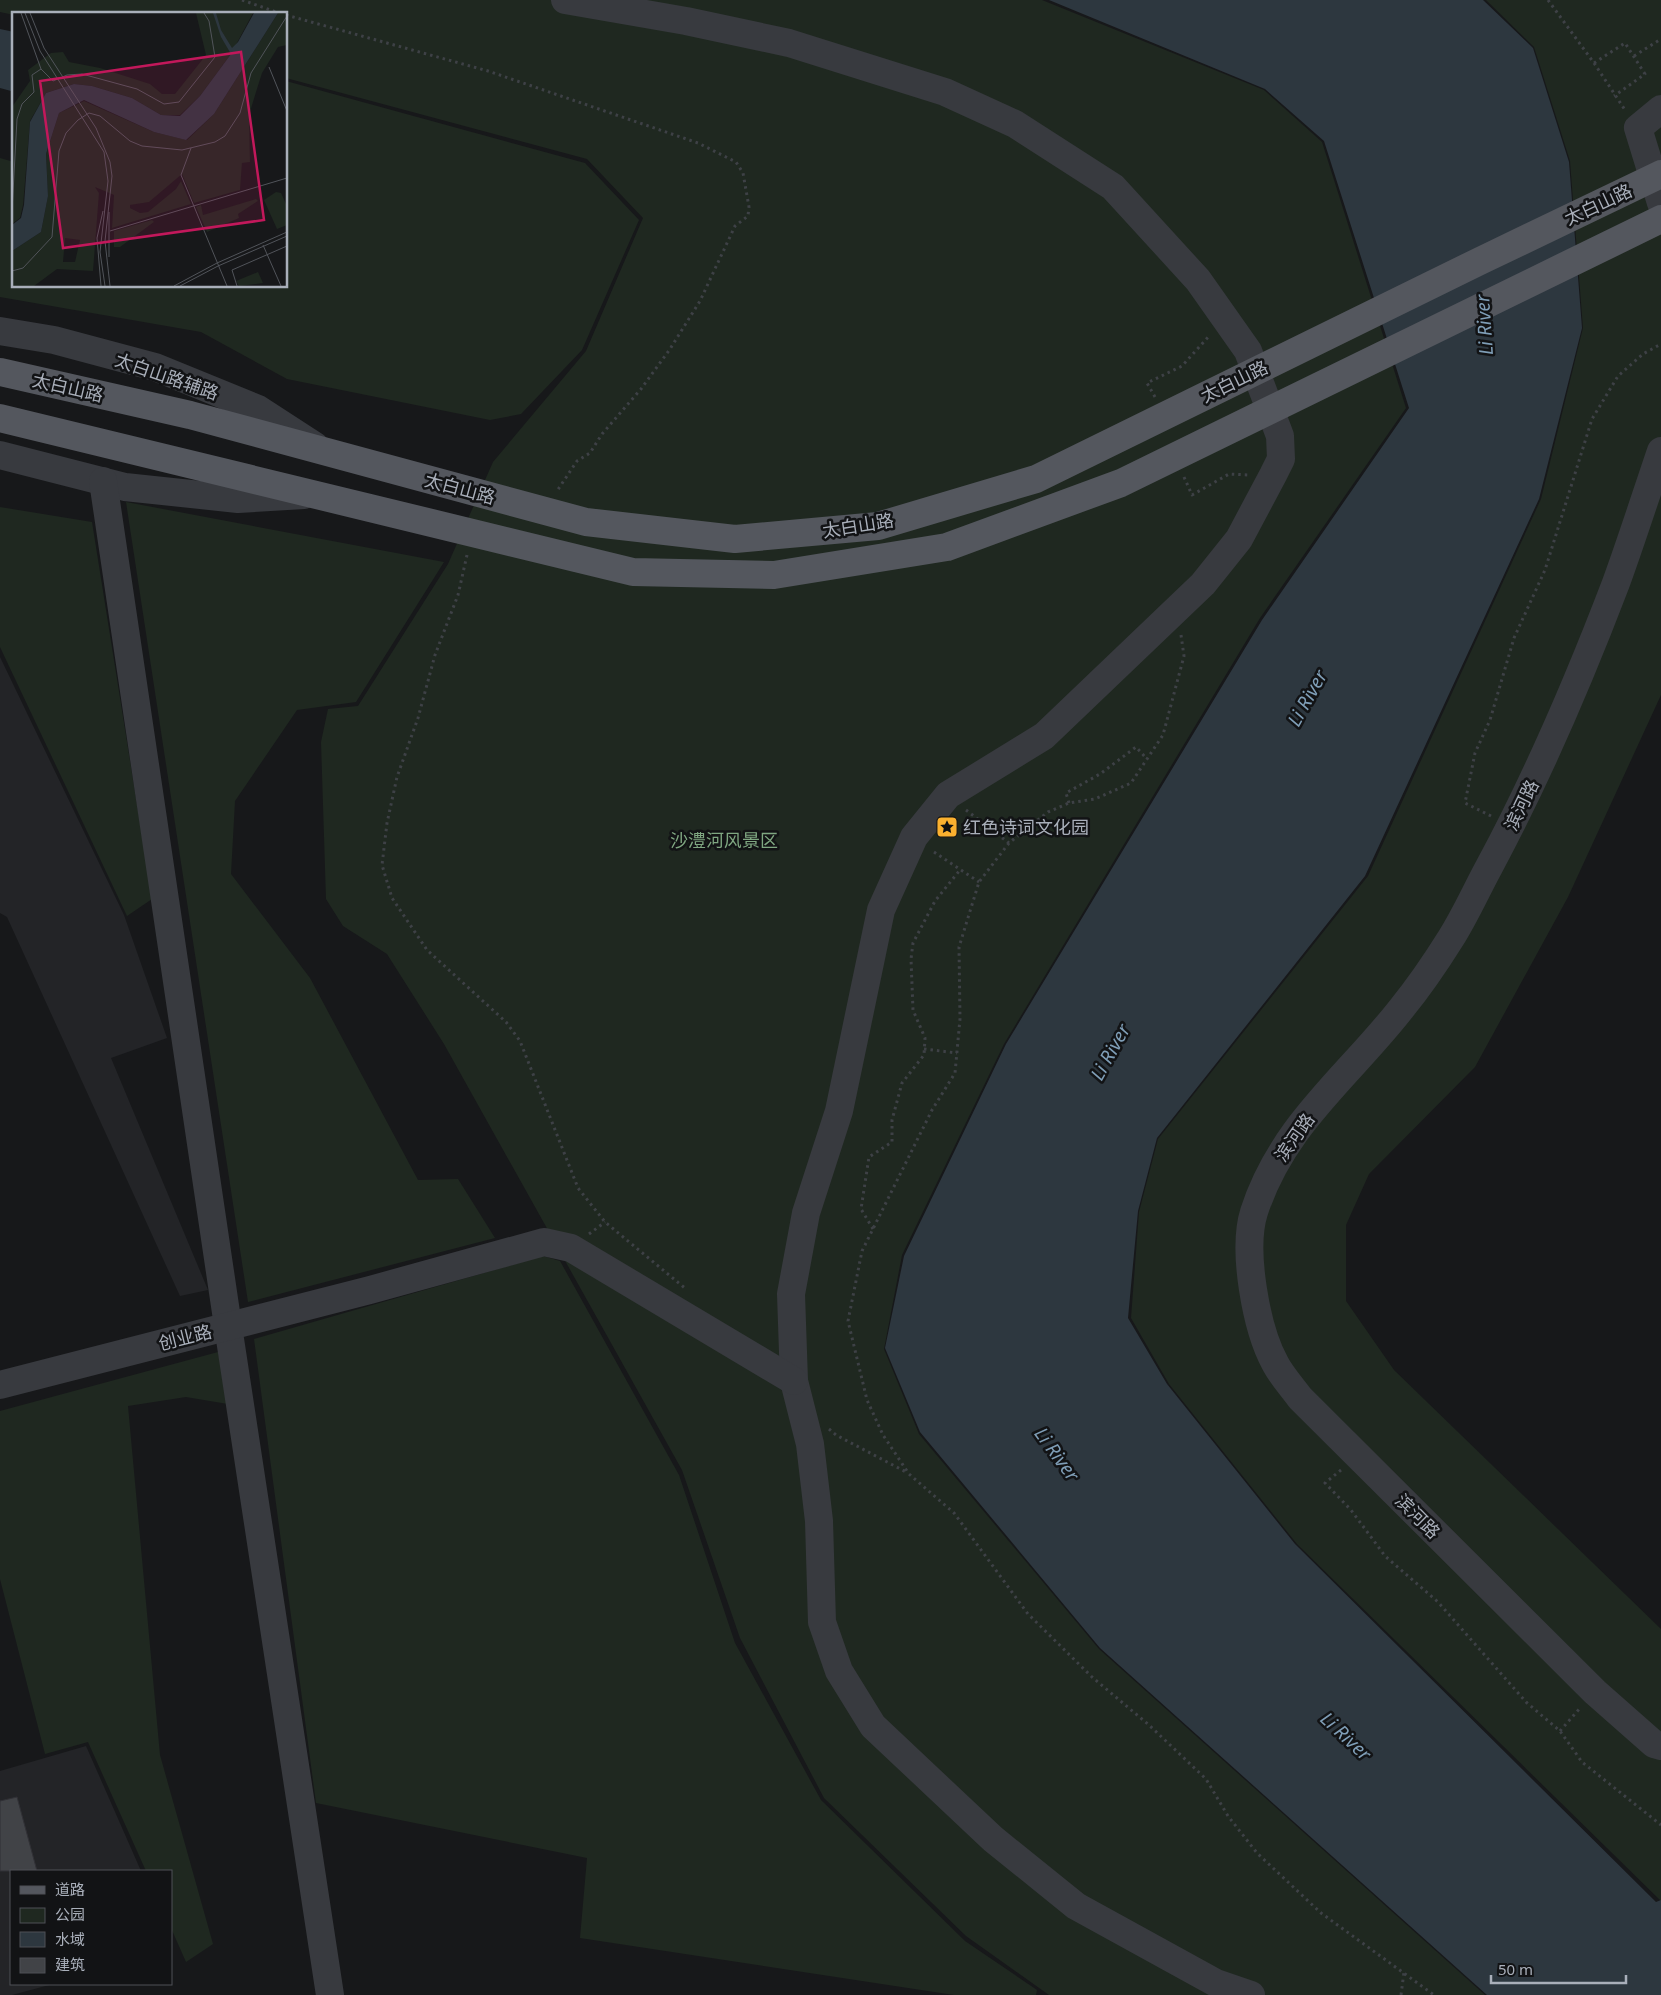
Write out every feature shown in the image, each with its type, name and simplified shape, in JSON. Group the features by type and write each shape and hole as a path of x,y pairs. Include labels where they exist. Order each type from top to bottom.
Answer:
{"main road":[{"name":"太白山路","path":"0,372 190,415 586,522 735,539 878,526 1036,479 1480,260 1661,174"},
{"name":"太白山路","path":"0,418 633,572 774,575 947,547 1121,483 1661,219"}],"street":[{"path":"565,0 686,21 789,43 944,92 1015,124 1112,187 1198,280 1248,350 1280,436 1281,459 1239,539 1204,584 1168,616 1044,736 948,795 914,837 881,910 839,1111 806,1213 791,1294 797,1393 810,1444 819,1520 822,1622 839,1671 872,1726 993,1840 1076,1906 1216,1983 1251,1995"},
{"path":"1661,109 1638,128 1661,203"},
{"name":"太白山路辅路","path":"0,331 54,340 155,367 258,409 322,451"},
{"name":"滨河路","path":"1661,451 1616,582 1542,762 1511,826 1446,946 1401,1010 1334,1084 1298,1127 1280,1153 1266,1179 1253,1215 1249,1263 1260,1327 1275,1364 1300,1398 1595,1692 1654,1744 1661,1746"},
{"path":"0,455 125,487 238,499 316,494"},
{"path":"104,481 228,1326 330,1995"},
{"name":"创业路","path":"0,1385 370,1290 544,1242 571,1248 797,1393"}],"path":[{"path":"242,0 276,12"},
{"path":"1548,0 1638,128"},
{"path":"288,16 488,71 689,140 736,162 743,173 750,207 748,216 735,226 700,301 642,389 602,434 590,453 577,461 544,511"},
{"path":"1634,56 1661,39"},
{"path":"1594,63 1625,43 1645,74 1614,96"},
{"path":"1147,383 1182,366 1216,329 1228,322"},
{"path":"1511,826 1465,803 1475,753 1490,720 1514,638 1545,570 1592,419 1618,376 1643,354 1661,344"},
{"path":"1192,495 1229,474"},
{"path":"473,532 458,595 436,655 418,718 397,777 387,823 382,865 392,898 427,950 506,1022 520,1041 578,1188 605,1222 690,1293"},
{"path":"909,1474 883,1435 867,1400 848,1321 862,1251 932,1110 955,1073 960,1019 959,947 979,882 1009,843 1048,812 1069,803 1095,799 1131,783 1163,734 1184,656 1183,637 1168,616"},
{"path":"1069,803 1066,793 1100,774 1136,746 1147,759"},
{"path":"965,810 1009,843"},
{"path":"934,852 979,882"},
{"path":"873,1229 861,1209 869,1157 892,1142 892,1120 902,1084 924,1055 925,1038 913,1010 911,959 914,943 935,901 960,870"},
{"path":"924,1048 957,1053"},
{"path":"797,1393 836,1435 909,1474 954,1513 1028,1614 1092,1677 1149,1725 1206,1780 1228,1816 1257,1853 1321,1913 1434,1995"},
{"path":"1325,1483 1351,1510 1385,1556 1438,1602 1526,1702 1560,1731 1582,1762 1661,1825"},
{"path":"1560,1731 1595,1692"},
{"path":"1401,1995 1404,1972"}],"shaded area":[{"path":"0,657 124,915 167,1038 111,1058 208,1290 180,1296 7,917 0,913"},
{"path":"86,1746 141,1870 10,1870 10,1985 49,1985 12,1995 0,1995 0,1771"}],"green space":[{"name":"沙澧河风景区","path":"0,0 1042,0 1264,90 1322,142 1406,408 1260,618 1004,1044 902,1255 884,1349 919,1434 1099,1649 1485,1995 1049,1995 966,1936 824,1798 740,1638 682,1470 444,1044 387,954 343,926 326,899 321,742 328,709 358,706 448,564 493,462 586,351 643,218 587,159 288,79 288,12 12,12 12,15 0,12"},
{"path":"1486,0 1661,0 1661,695 1568,897 1475,1067 1369,1174 1346,1225 1346,1301 1394,1370 1661,1629 1661,1901 1297,1544 1169,1384 1131,1318 1139,1212 1158,1139 1368,876 1541,499 1583,328 1570,161 1534,47"},
{"path":"288,82 585,163 639,220 582,350 521,414 490,420 287,379 201,332 0,297 0,158 12,161 12,288 288,288"},
{"path":"126,502 444,562 356,702 297,710 235,801 231,874 310,978 418,1180 458,1179 495,1238 248,1302"},
{"path":"0,507 92,522 152,899 127,916 0,647"},
{"path":"543,1256 560,1261 679,1475 735,1643 821,1800 965,1941 1037,1990 1036,1995 954,1995 580,1938 587,1858 316,1803 254,1339"},
{"path":"218,1352 228,1404 186,1397 128,1406 160,1755 213,1944 186,1962 172,1930 172,1870 146,1870 88,1742 45,1754 0,1579 0,1411"}],"water":[{"name":"Li River","path":"1049,0 1483,0 1533,48 1569,162 1582,328 1539,499 1365,876 1157,1138 1138,1211 1128,1318 1167,1384 1295,1544 1656,1902 1661,1900 1661,1995 1487,1995 1100,1648 920,1432 885,1348 904,1256 1006,1044 1262,620 1409,408 1324,141 1265,89"},
{"path":"0,29 12,32 12,87 11,91 0,88"}],"building":[{"path":"17,1797 37,1870 0,1871 0,1801"}],"place":[{"name":"红色诗词文化园","path":"947,827"}]}
